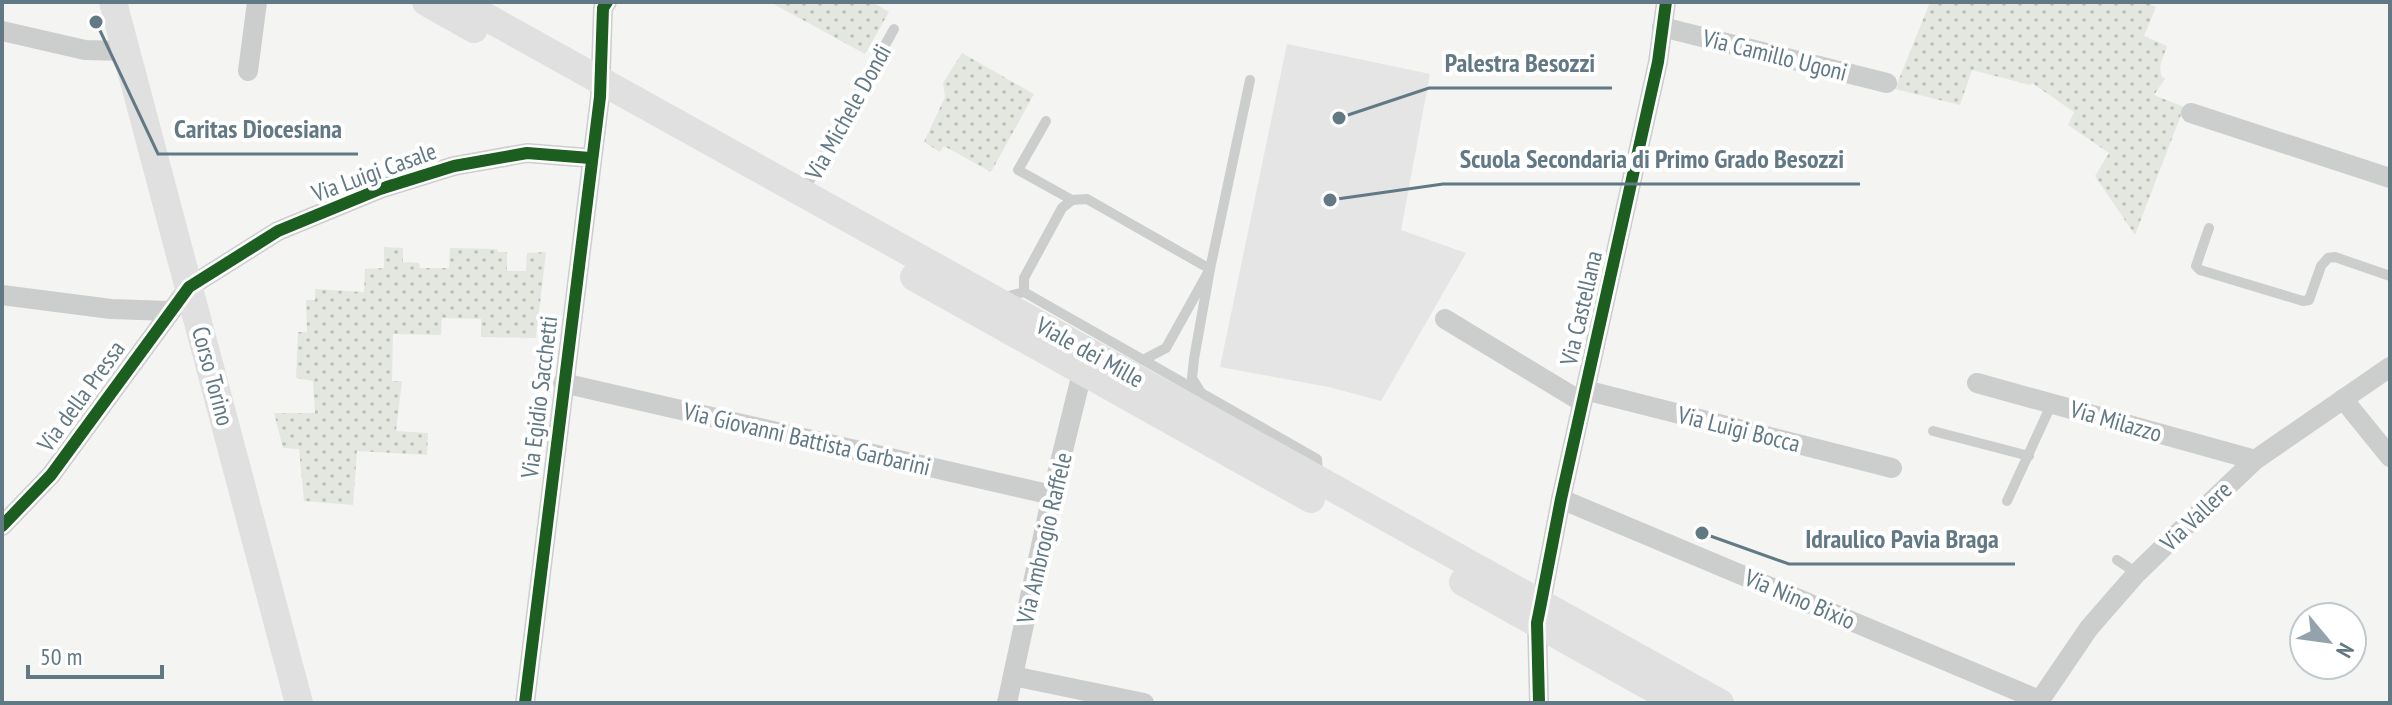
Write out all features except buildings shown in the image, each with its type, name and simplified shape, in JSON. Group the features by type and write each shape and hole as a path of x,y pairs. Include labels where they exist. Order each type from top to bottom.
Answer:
{"main road":[{"name":"Corso Torino","path":"113,2 299,703"},
{"name":"Viale dei Mille","path":"426,2 600,88 802,194 996,300 1313,489 1539,613 1720,703"},
{"name":"Viale dei Mille","path":"459,2 1082,373 1313,489"},
{"name":"Viale dei Mille","path":"1539,613 1679,703"}],"street":[{"path":"248,71 257,2"},
{"name":"Via Castellana","path":"1539,703 1539,613 1561,499 1658,62 1666,2"},
{"name":"Via Egidio Sacchetti","path":"525,703 600,88 604,4"},
{"name":"Via Camillo Ugoni","path":"1662,27 1887,83"},
{"path":"2,31 85,50 125,51"},
{"path":"2191,113 2390,178"},
{"name":"Via Luigi Casale","path":"189,287 278,231 380,189 454,166 527,153 590,158"},
{"name":"Via della Pressa","path":"2,526 51,475 189,287"},
{"path":"2,295 111,309 169,311"},
{"name":"Via Luigi Bocca","path":"1445,319 1584,396 1892,468"},
{"name":"Via Vallere","path":"2038,702 2089,628 2137,573 2255,460 2390,367"},
{"name":"Via Ambrogio Raffele","path":"1007,703 1082,373"},
{"name":"Via Giovanni Battista Garbarini","path":"563,383 1052,495"},
{"name":"Via Milazzo","path":"1977,383 2255,460"},
{"path":"2343,399 2390,457"},
{"name":"Via Nino Bixio","path":"1561,499 2038,702"},
{"path":"1013,676 1144,703"}],"lane":[{"name":"Via Michele Dondi","path":"802,194 894,29"},
{"path":"1201,393 1192,378 1193,368 1210,269 1250,80"},
{"path":"1046,121 1018,170 1072,200 1087,199 1210,269"},
{"path":"1024,292 1024,278 1062,208 1072,200"},
{"path":"2209,228 2196,266 2200,270 2303,301 2309,300 2321,266 2328,258 2335,257 2390,276"},
{"path":"1143,360 1166,348 1210,269"},
{"path":"996,300 1024,292 1317,459 1313,489"},
{"path":"2007,501 2052,403"},
{"path":"1933,431 2029,456"},
{"path":"2117,560 2137,573"}],"shaded area":[{"path":"770,2 872,2 889,12 865,54"},
{"path":"1930,2 2145,2 2156,7 2144,36 2167,46 2160,66 2165,79 2154,95 2184,107 2135,235 2095,176 2109,153 2068,125 2074,112 2032,83 1972,70 1960,105 1895,89"},
{"path":"1287,44 1430,74 1401,230 1466,253 1381,401 1329,387 1220,367"},
{"path":"962,53 1034,94 991,172 944,146 940,152 924,142 945,97 943,83"},
{"path":"384,247 403,248 403,262 419,263 420,268 449,268 450,248 497,249 498,252 507,252 507,271 526,271 527,253 546,252 536,338 481,337 481,319 442,318 441,335 393,334 392,381 402,381 396,431 428,433 427,455 357,451 353,505 304,501 299,449 283,448 274,413 315,413 313,381 296,378 298,332 307,332 306,300 315,300 315,289 364,292 365,269 384,268"}],"cycle path":[{"path":"525,703 600,97 603,8 607,2"},
{"path":"1539,703 1537,623 1561,499 1658,62 1666,2"},
{"path":"2,526 51,475 189,287 278,231 380,189 454,166 527,153 590,158"}],"place":[{"name":"Caritas Diocesiana","path":"96,22"},
{"name":"Palestra Besozzi","path":"1339,118"},
{"name":"Scuola Secondaria di Primo Grado Besozzi","path":"1330,200"},
{"name":"Idraulico Pavia Braga","path":"1702,533"}]}
